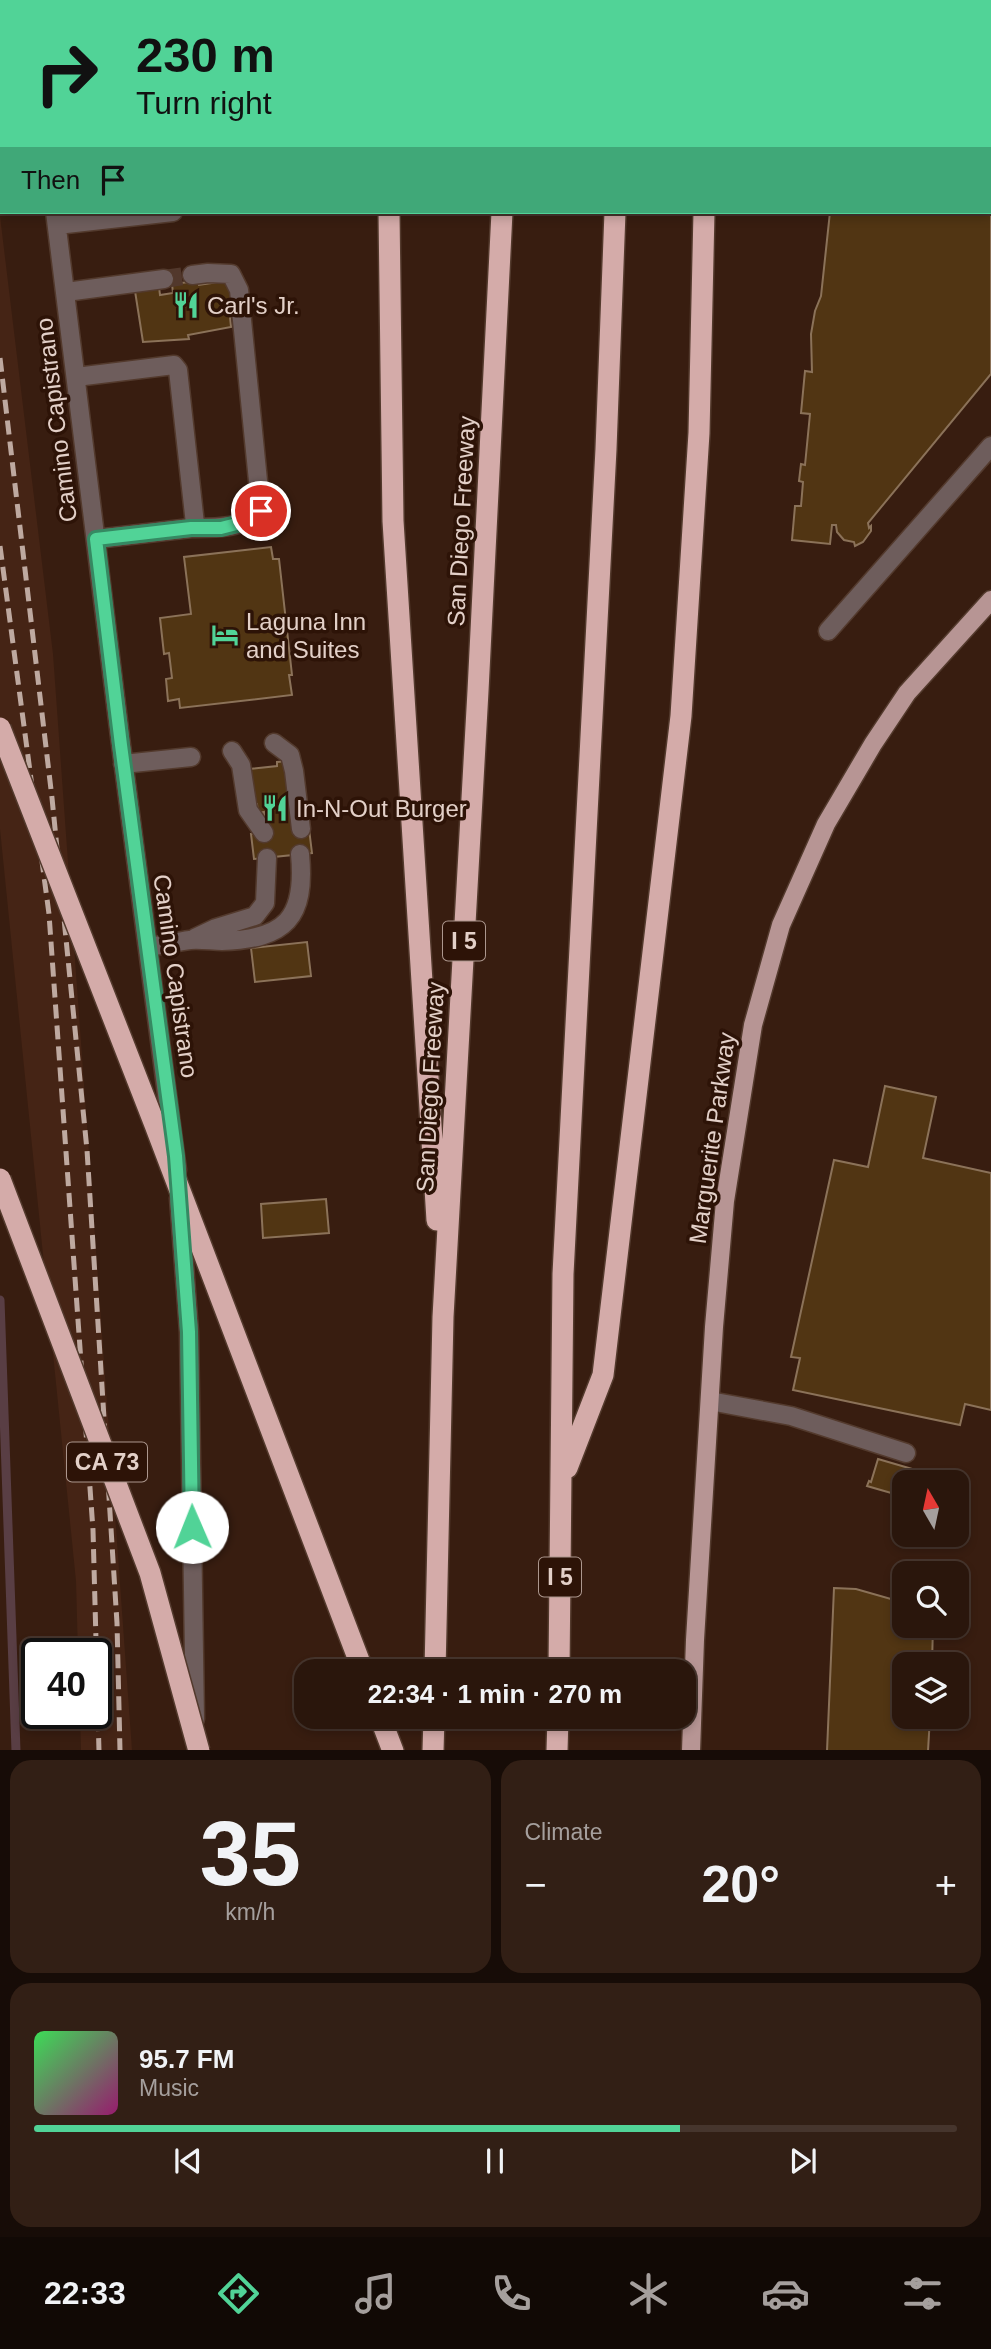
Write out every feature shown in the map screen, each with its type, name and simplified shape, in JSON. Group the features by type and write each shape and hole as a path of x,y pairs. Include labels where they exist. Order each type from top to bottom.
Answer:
{"highway":[{"path":"389,214 393,521 443,1317"},
{"name":"San Diego Freeway","path":"435,1659 443,1317 502,214"},
{"name":"I 5","path":"559,1659 563,1274 606,449 615,214"},
{"path":"562,1482 603,1375 681,716 699,433 704,214"},
{"path":"0,727 358,1659"},
{"name":"CA 73","path":"0,1179 150,1573 197,1750"},
{"path":"385,1729 393,1750"},
{"path":"433,1750 434,1729"},
{"path":"557,1750 558,1729"}],"main road":[{"name":"Marguerite Parkway","path":"691,1750 695,1640 725,1201 753,1025 781,925 826,824 907,693 991,600"}],"street":[{"path":"56,218 134,214"},
{"name":"Camino Capistrano","path":"56,218 123,764 176,1156 189,1332 197,1750"},
{"path":"96,539 191,528 221,528 252,520 261,511 239,290 231,274 192,275"},
{"path":"65,292 164,279"},
{"path":"76,377 174,365 178,370 195,524 191,528"},
{"path":"828,631 984,468 991,446"},
{"path":"274,743 290,755 301,830"},
{"path":"232,751 241,765 248,810 264,833"},
{"path":"123,764 191,757"},
{"path":"148,947 192,940 223,941 257,937 276,931 288,921 298,904 302,881 300,854"},
{"path":"192,940 216,928 256,916 265,903 267,858"},
{"path":"710,1401 791,1416 906,1453"}],"shaded area":[{"path":"0,216 53,654 132,1750 81,1750 80,1729 112,1729 112,1638 78,1638 76,1581 0,829"}],"building":[{"path":"830,214 991,214 991,374 868,523 871,531 863,542 855,546 854,542 844,540 837,532 836,525 832,525 830,544 792,540 795,506 801,506 803,482 799,481 801,464 805,465 810,414 801,413 805,371 812,372 811,334 821,296"},
{"name":"Carl's Jr.","path":"232,280 237,316 230,317 231,327 188,335 189,339 143,342 135,291 159,287 160,295 173,293 172,284 198,281 199,285"},
{"name":"Laguna Inn and Suites","path":"271,547 273,559 279,559 292,695 180,708 179,699 168,701 166,679 172,678 169,653 164,654 160,618 191,614 184,557"},
{"name":"In-N-Out Burger","path":"288,761 309,829 312,853 254,859 251,834 266,833 264,812 258,813 257,804 253,804 250,769 277,766 277,762"},
{"path":"307,942 311,976 255,982 251,948"},
{"path":"885,1086 936,1097 923,1158 991,1173 991,1410 965,1404 960,1425 793,1390 800,1358 791,1357 834,1160 868,1167"},
{"path":"326,1199 329,1233 263,1238 261,1204"},
{"path":"878,1459 916,1470 892,1470 892,1493 867,1486 869,1481 871,1482"},
{"path":"834,1588 856,1589 892,1599 892,1638 933,1638 932,1652 892,1652 892,1729 929,1729 928,1750 827,1750"}],"waterway":[{"path":"0,1300 16,1750"}],"tunnel":[{"path":"164,279 192,275"}],"railway":[{"path":"0,358 52,798 87,1150 117,1623 120,1750"},
{"path":"0,546 49,914 93,1530 99,1750"}],"place":[{"name":"Carl's Jr.","path":"186,305"},
{"name":"Laguna Inn and Suites","path":"225,635"},
{"name":"In-N-Out Burger","path":"275,808"}],"route":[{"path":"192,1527 189,1332 176,1156 96,539 191,528 221,528 252,520 261,511"}]}
